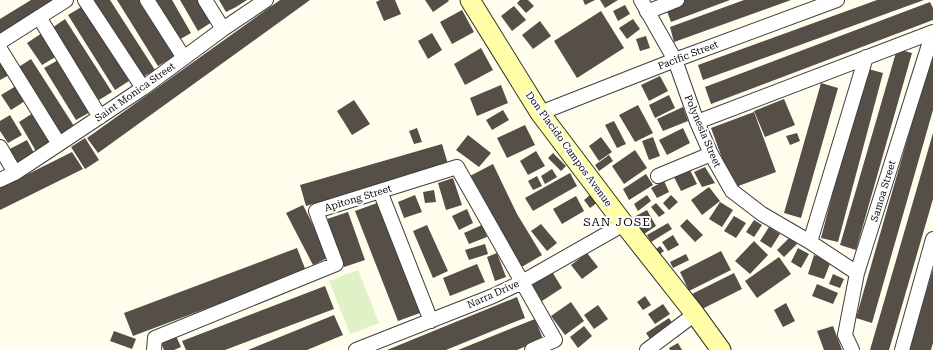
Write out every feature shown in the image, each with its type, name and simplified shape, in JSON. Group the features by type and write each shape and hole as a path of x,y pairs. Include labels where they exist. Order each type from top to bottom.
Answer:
{"main road":[{"name":"Don Placido Campos Avenue","path":"470,0 540,113 721,350"}],"street":[{"path":"0,42 66,0"},
{"path":"85,0 143,88"},
{"path":"147,0 184,58"},
{"path":"205,0 223,29"},
{"name":"Saint Monica Street","path":"0,180 15,173 143,88 223,29 266,0"},
{"path":"644,6 677,0"},
{"name":"Pacific Street","path":"540,113 675,60 836,0"},
{"name":"Polynesia Street","path":"644,6 675,60 697,122 711,154 732,192 762,214 810,242 857,273"},
{"path":"40,17 100,117"},
{"path":"697,122 933,32"},
{"name":"Samoa Street","path":"852,350 845,335 857,273 933,32"},
{"path":"0,49 59,144"},
{"path":"810,242 866,57"},
{"path":"0,147 15,173"},
{"path":"658,176 711,154"},
{"name":"Apitong Street","path":"154,350 155,338 336,264 316,211 457,167 522,282"},
{"path":"380,191 431,320"},
{"name":"Narra Drive","path":"356,350 493,296 522,282 624,224"},
{"path":"902,350 933,239"},
{"path":"522,282 555,340 532,350"},
{"path":"647,350 695,314"}],"green space":[{"path":"358,270 379,323 350,334 329,281"}],"building":[{"path":"31,0 58,0 0,35 0,19"},
{"path":"92,0 110,0 155,70 141,78"},
{"path":"117,0 141,0 175,56 158,66"},
{"path":"152,0 172,0 191,33 177,41"},
{"path":"180,0 199,0 212,22 198,31"},
{"path":"219,0 232,0 236,7 226,12"},
{"path":"232,0 247,0 236,7"},
{"path":"280,0 310,0 98,153 87,138"},
{"path":"380,0 395,0 401,14 384,21 376,2"},
{"path":"425,0 448,0 449,1 433,12"},
{"path":"520,0 528,0 534,6 526,13 517,3"},
{"path":"583,0 595,0 585,5"},
{"path":"600,0 618,0 605,8"},
{"path":"683,0 730,0 671,22 665,6"},
{"path":"744,0 791,0 674,42 670,27"},
{"path":"877,0 924,0 703,80 698,65"},
{"path":"930,2 933,8 933,20 711,104 705,87"},
{"path":"625,5 630,14 618,21 613,11"},
{"path":"83,6 129,81 115,90 68,15"},
{"path":"514,6 526,20 512,31 501,16"},
{"path":"462,10 474,32 452,44 440,22"},
{"path":"601,11 624,48 577,78 554,41"},
{"path":"65,19 112,92 99,100 52,28"},
{"path":"633,19 640,29 627,39 619,28"},
{"path":"540,21 551,36 533,49 522,35"},
{"path":"42,33 57,56 42,65 27,43"},
{"path":"432,33 442,50 428,59 418,41"},
{"path":"646,36 650,48 640,51 636,39"},
{"path":"481,48 493,70 465,85 454,64"},
{"path":"897,49 912,53 856,250 840,245"},
{"path":"932,53 933,110 872,323 856,318"},
{"path":"0,55 11,74 0,80"},
{"path":"31,59 74,126 60,135 17,68"},
{"path":"60,59 92,111 76,120 44,68"},
{"path":"865,68 883,73 838,242 821,238"},
{"path":"660,76 668,91 649,101 641,85"},
{"path":"821,83 838,88 801,218 784,213"},
{"path":"501,85 508,103 477,116 470,98"},
{"path":"16,86 25,101 11,110 1,95"},
{"path":"669,95 675,108 655,118 649,105"},
{"path":"784,99 795,125 765,137 754,111"},
{"path":"354,100 370,124 352,135 337,111"},
{"path":"638,105 653,133 635,142 619,115"},
{"path":"683,107 688,121 663,131 657,119"},
{"path":"503,110 509,120 492,130 486,120"},
{"path":"754,112 776,172 733,188 711,128"},
{"path":"33,113 52,144 37,153 19,122"},
{"path":"10,115 22,135 8,143 0,131 0,121"},
{"path":"614,121 626,144 617,148 605,125"},
{"path":"525,125 535,145 507,158 497,138"},
{"path":"417,128 422,142 414,144 409,131"},
{"path":"683,128 690,143 667,155 659,140"},
{"path":"797,133 800,141 790,145 786,136"},
{"path":"933,133 933,199 889,350 870,350"},
{"path":"468,135 491,153 479,167 456,150"},
{"path":"601,137 612,152 599,161 589,146"},
{"path":"653,137 660,156 649,160 642,141"},
{"path":"85,138 99,160 85,169 71,147"},
{"path":"27,140 35,155 16,164 8,150"},
{"path":"442,144 448,164 306,206 300,185"},
{"path":"635,150 647,168 624,184 612,166"},
{"path":"536,151 545,166 528,175 520,161"},
{"path":"72,152 83,169 0,210 0,188"},
{"path":"553,153 566,166 561,171 548,158"},
{"path":"609,155 613,161 599,171 595,165"},
{"path":"493,164 517,214 542,255 520,268 478,188 470,176"},
{"path":"705,167 715,183 702,187 694,172"},
{"path":"552,169 557,177 545,184 541,176"},
{"path":"690,170 697,184 681,191 674,177"},
{"path":"570,173 577,186 533,211 525,198"},
{"path":"646,174 653,185 629,200 623,189"},
{"path":"537,176 542,186 533,190 528,181"},
{"path":"453,178 462,205 446,210 438,183"},
{"path":"664,181 669,192 657,198 651,188"},
{"path":"709,187 720,201 702,215 691,200"},
{"path":"434,190 436,202 425,203 423,192"},
{"path":"591,194 598,202 590,208 584,200"},
{"path":"415,195 422,212 404,218 398,202"},
{"path":"647,195 651,201 638,211 634,204"},
{"path":"671,195 678,202 669,210 663,203"},
{"path":"576,196 584,211 562,224 553,209"},
{"path":"720,202 733,210 722,227 709,219"},
{"path":"377,203 420,313 398,321 355,211"},
{"path":"656,203 665,213 659,217 651,207"},
{"path":"303,205 329,257 313,265 286,213"},
{"path":"467,209 473,223 459,230 452,216"},
{"path":"647,210 656,226 644,234 634,217"},
{"path":"348,212 365,260 344,267 327,219"},
{"path":"734,216 746,223 736,238 724,231"},
{"path":"687,219 703,235 695,242 680,226"},
{"path":"754,220 762,225 754,237 746,232"},
{"path":"668,223 672,229 651,242 647,235"},
{"path":"541,224 557,243 547,251 531,231"},
{"path":"427,225 448,271 433,278 413,231"},
{"path":"482,225 487,237 469,244 464,233"},
{"path":"769,227 780,234 771,248 760,241"},
{"path":"673,235 679,245 668,251 662,242"},
{"path":"790,237 797,244 784,257 777,250"},
{"path":"754,241 768,255 750,274 735,261"},
{"path":"485,244 488,254 469,260 465,250"},
{"path":"660,246 664,251 659,255 655,250"},
{"path":"297,248 306,271 133,336 124,313"},
{"path":"798,248 809,254 801,268 791,262"},
{"path":"721,251 731,270 689,291 680,272"},
{"path":"497,253 506,277 495,281 487,257"},
{"path":"587,253 598,267 582,279 571,265"},
{"path":"686,254 689,260 673,268 670,262"},
{"path":"814,255 831,261 824,279 808,274"},
{"path":"779,257 791,274 757,298 745,281"},
{"path":"477,264 485,282 450,296 443,278"},
{"path":"933,269 933,343 931,350 909,350"},
{"path":"551,270 562,288 542,301 530,283"},
{"path":"734,273 742,289 700,310 692,294"},
{"path":"833,274 844,279 840,288 829,284"},
{"path":"817,284 838,293 833,304 812,296"},
{"path":"325,286 334,309 225,350 186,350 182,341"},
{"path":"645,296 651,305 643,310 637,302"},
{"path":"517,297 525,318 446,350 387,350"},
{"path":"571,302 584,321 565,335 551,316"},
{"path":"786,303 795,321 783,327 774,310"},
{"path":"663,304 670,314 655,324 648,314"},
{"path":"598,305 608,319 594,329 584,315"},
{"path":"334,315 343,335 307,350 248,350"},
{"path":"669,318 675,327 652,342 646,333"},
{"path":"535,319 543,339 517,350 458,350"},
{"path":"584,326 592,336 578,348 570,337"},
{"path":"833,326 842,350 824,350 817,331"},
{"path":"114,331 136,339 132,349 110,341"},
{"path":"176,336 181,347 174,350 164,350 161,343"},
{"path":"678,343 682,350 670,350 669,348"}],"district":[{"name":"SAN JOSE","path":"617,222"}]}
